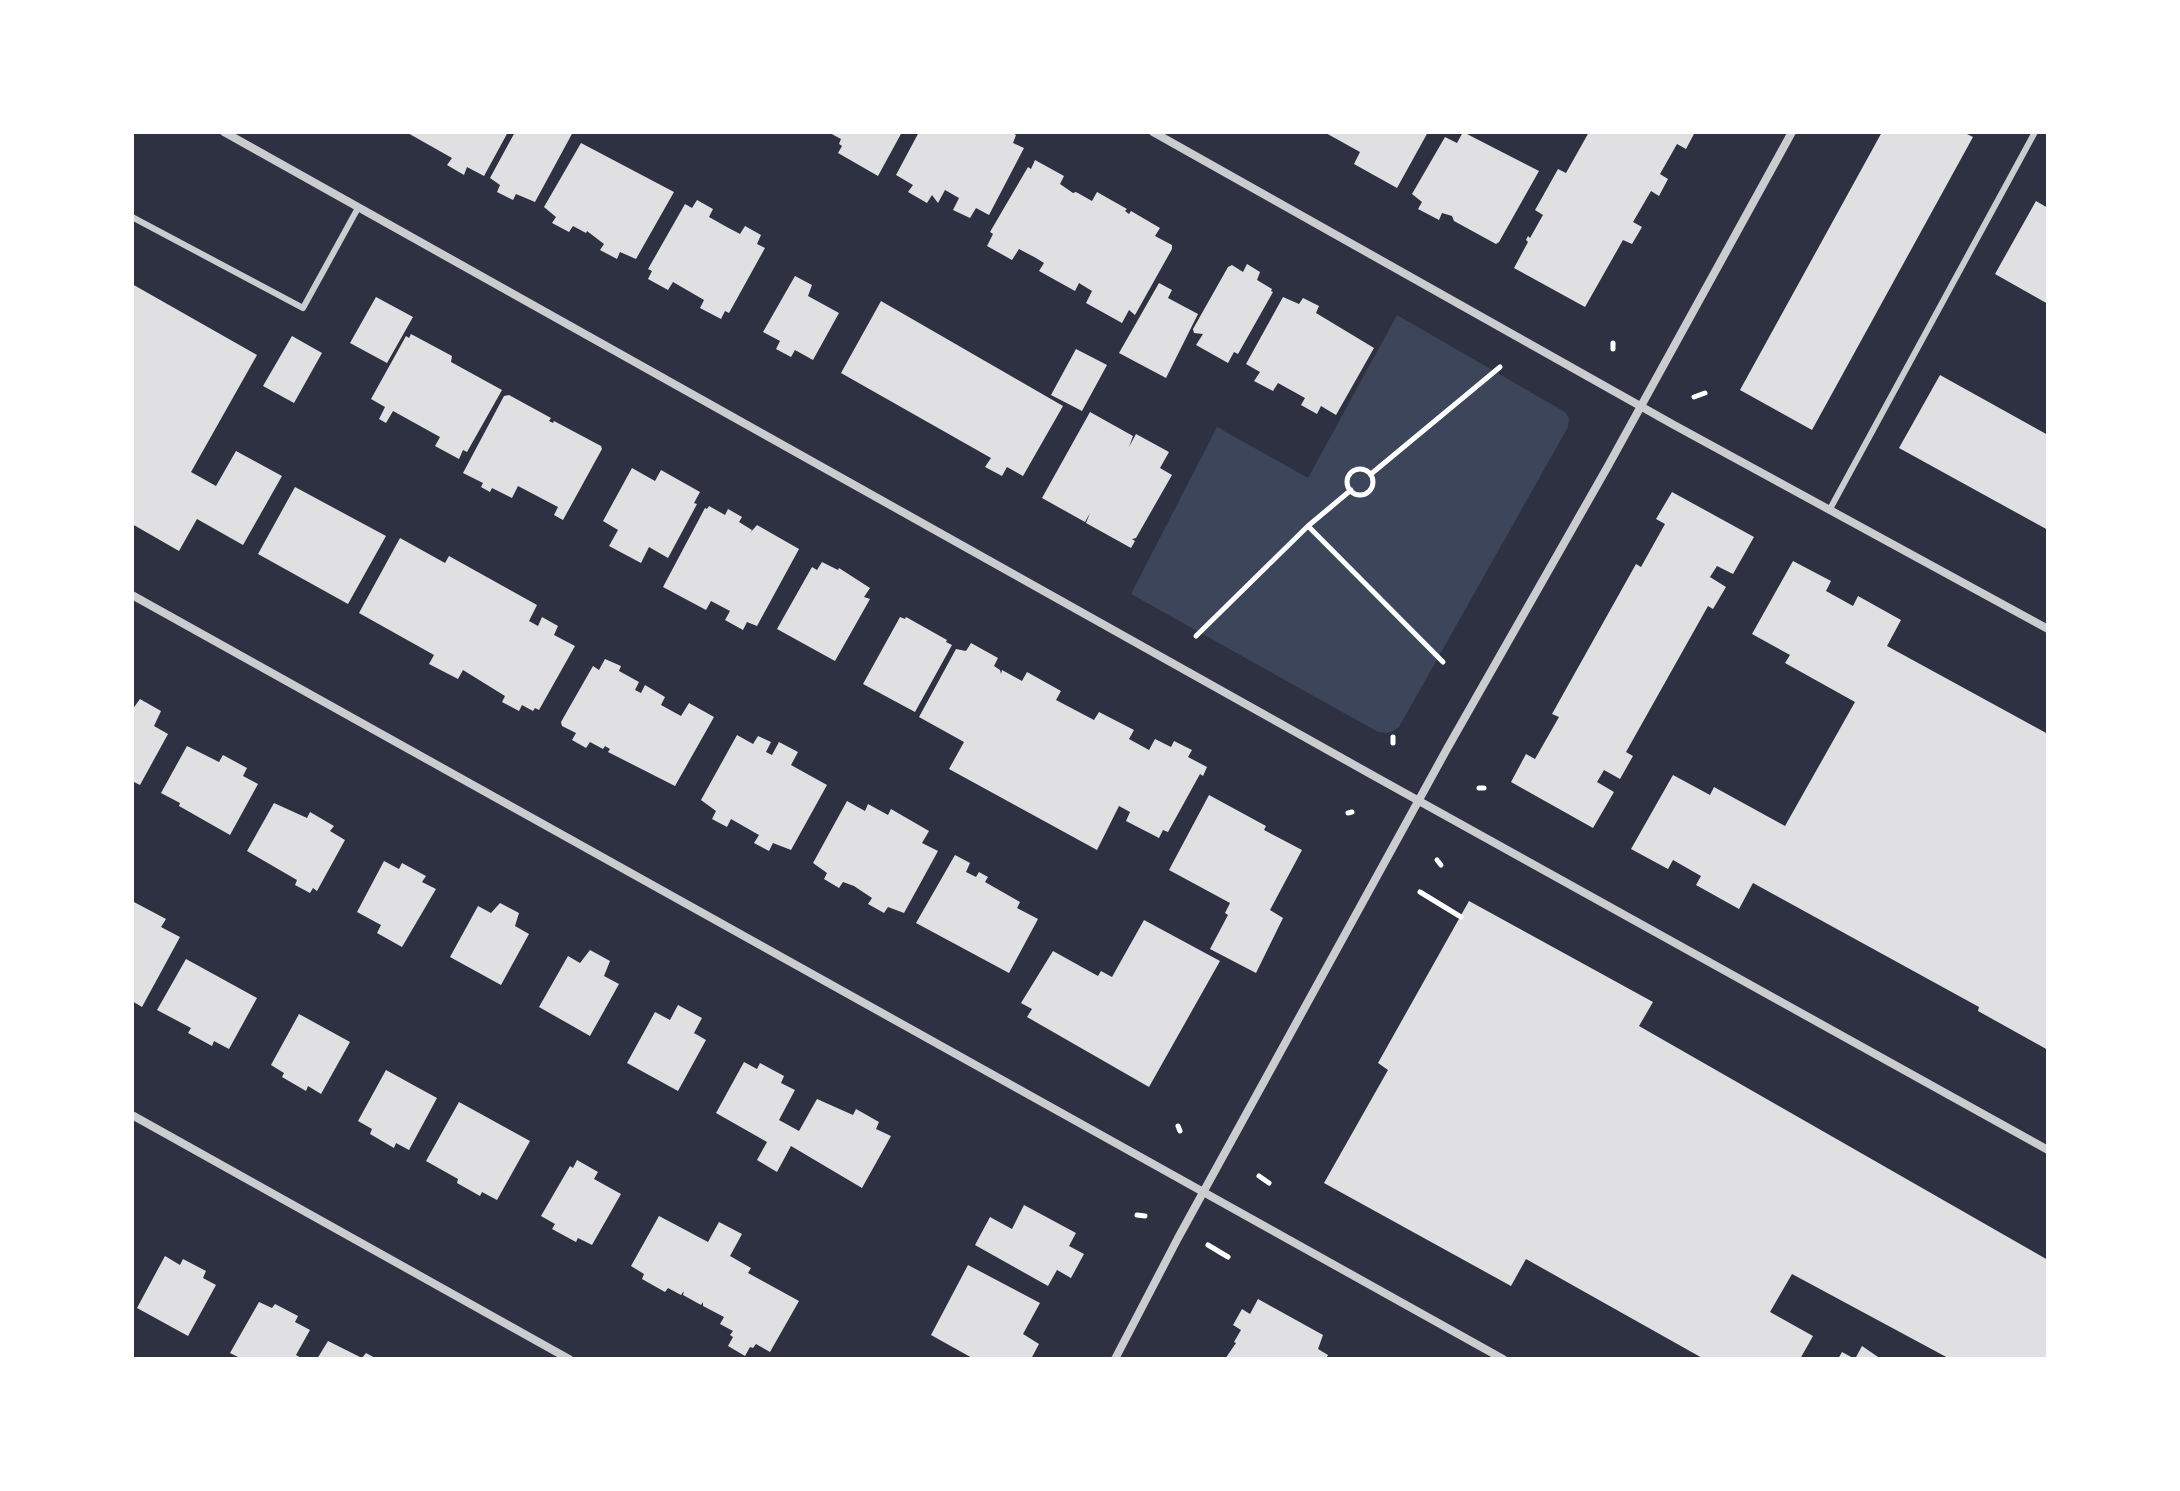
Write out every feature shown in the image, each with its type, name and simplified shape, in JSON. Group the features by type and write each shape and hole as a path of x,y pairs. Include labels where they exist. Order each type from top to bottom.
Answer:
{"street":[{"path":"224,132 2048,1150"},
{"path":"1153,132 1640,406 2048,629"},
{"path":"1115,1359 1419,800 1792,132"},
{"path":"132,595 1503,1359"},
{"path":"132,1115 569,1359"}],"lane":[{"path":"1830,509 2035,132"},
{"path":"132,217 303,308 358,208"}],"path":[{"path":"1371,474 1500,367"},
{"path":"1694,397 1705,393"},
{"path":"1359,468 1371,474 1373,486 1367,493 1358,495 1351,490 1347,482 1352,472 1359,468"},
{"path":"1196,636 1308,526 1351,490"},
{"path":"1308,526 1443,662"},
{"path":"1420,892 1461,917"},
{"path":"1259,1176 1269,1183"},
{"path":"1137,1215 1145,1216"},
{"path":"1208,1245 1228,1257"}],"shaded area":[{"path":"1397,315 1565,412 1569,418 1568,427 1399,727 1390,733 1378,732 1131,594 1217,427 1308,478"}],"building":[{"path":"406,132 508,132 484,176 467,167 464,175 447,165 452,158"},
{"path":"515,132 573,132 535,202 516,194 513,200 497,192 500,185 490,178"},
{"path":"828,132 902,132 878,176 838,153 842,146 839,144 841,139"},
{"path":"919,132 1011,132 1016,135 1013,143 1024,148 989,215 976,208 970,218 953,210 959,198 945,190 938,203 932,195 927,203 908,192 913,185 896,175"},
{"path":"1324,132 1428,132 1397,188 1354,164 1360,152"},
{"path":"1463,132 1539,171 1496,244 1454,221 1452,216 1442,213 1439,220 1418,209 1422,202 1412,194 1445,137 1457,143"},
{"path":"1589,132 1695,132 1686,149 1677,144 1660,174 1668,179 1659,196 1651,191 1633,222 1642,227 1632,244 1623,240 1585,307 1514,268 1528,242 1528,236 1530,238 1543,215 1535,210 1558,169 1566,173"},
{"path":"1882,132 1963,132 1973,137 1812,430 1740,390"},
{"path":"581,143 674,192 636,259 620,252 617,259 600,250 604,244 587,231 573,226 569,232 552,223 556,217 544,207"},
{"path":"1035,160 1064,176 1060,184 1073,193 1092,201 1097,192 1127,209 1125,211 1129,214 1131,211 1160,228 1155,236 1172,245 1135,315 1129,310 1122,323 1086,303 1092,291 1079,283 1075,291 1039,271 1044,263 1036,258 1019,249 1012,260 987,246 993,234 990,232"},
{"path":"697,200 713,209 709,217 725,226 740,234 745,226 761,235 757,244 765,248 729,313 725,311 721,319 700,308 704,300 673,282 668,290 648,279 652,271 648,269 685,204 692,208"},
{"path":"2036,201 2048,208 2048,304 1995,274"},
{"path":"1247,264 1260,272 1257,280 1273,292 1238,354 1234,352 1228,363 1196,345 1203,334 1194,333 1193,329 1228,267 1232,265 1243,272"},
{"path":"795,276 812,285 808,296 839,313 813,360 795,350 791,357 776,349 780,341 763,332"},
{"path":"1159,283 1172,290 1168,298 1198,314 1166,378 1119,353"},
{"path":"132,284 257,355 191,472 216,486 236,451 282,476 243,545 197,519 179,551 132,524"},
{"path":"376,297 413,317 387,363 350,343"},
{"path":"1283,297 1299,304 1303,298 1319,306 1316,313 1374,348 1336,415 1321,406 1317,414 1301,405 1305,398 1278,383 1273,391 1254,381 1260,372 1246,364"},
{"path":"881,301 1063,406 1023,476 1007,467 1002,476 985,467 991,458 841,373"},
{"path":"411,334 452,356 451,362 502,390 467,452 463,450 459,459 435,446 440,437 393,411 386,423 379,419 385,407 371,399 406,336 409,338"},
{"path":"292,336 322,353 294,403 263,386"},
{"path":"1076,349 1107,365 1082,411 1051,395"},
{"path":"1940,375 2048,435 2048,530 1899,448"},
{"path":"509,395 551,418 549,421 601,446 563,520 554,515 558,507 518,486 512,498 492,488 490,492 481,487 483,483 463,473 504,396"},
{"path":"1090,412 1133,436 1129,447 1136,434 1169,452 1160,468 1172,475 1136,538 1132,539 1135,541 1131,548 1086,523 1090,513 1085,522 1042,498"},
{"path":"632,468 655,481 661,470 700,492 694,503 697,504 668,558 649,547 641,563 609,546 618,530 603,521"},
{"path":"295,487 386,536 348,604 258,554"},
{"path":"1672,492 1754,537 1733,574 1717,566 1710,577 1726,587 1713,609 1708,606 1626,752 1633,756 1620,779 1604,770 1597,782 1614,792 1593,828 1511,782 1526,754 1535,759 1559,717 1552,714 1636,564 1641,567 1665,524 1656,519"},
{"path":"709,506 725,515 728,509 742,517 739,522 752,530 750,533 757,525 799,549 757,626 747,622 743,630 725,620 730,611 711,601 706,610 663,587 705,508"},
{"path":"400,538 445,563 449,556 537,605 529,621 538,626 542,617 558,626 554,635 575,646 539,710 535,708 533,711 522,705 519,711 502,702 505,696 463,670 458,679 429,664 434,655 359,613"},
{"path":"1793,561 1831,581 1826,591 1853,606 1858,596 1901,620 1887,646 2048,734 2048,1050 1978,1011 1979,1007 1753,883 1739,909 1696,885 1701,876 1673,860 1668,869 1631,849 1673,775 1710,795 1714,787 1785,826 1855,702 1785,663 1790,655 1752,634"},
{"path":"822,562 839,568 870,588 864,597 870,599 835,661 777,629 812,567 817,570"},
{"path":"900,617 906,617 952,645 915,712 863,684"},
{"path":"971,643 998,658 994,666 1001,674 1002,670 1022,681 1027,672 1061,691 1056,700 1094,720 1099,712 1134,730 1129,739 1149,750 1155,739 1171,747 1174,741 1192,750 1188,757 1207,767 1203,776 1200,774 1168,832 1163,830 1159,838 1126,821 1130,812 1119,806 1097,850 949,769 964,742 919,717 956,649 966,651"},
{"path":"605,659 621,666 619,671 639,682 635,690 641,693 645,685 665,697 661,705 681,716 689,703 714,717 675,786 608,752 610,749 605,746 603,749 590,742 586,748 572,740 576,733 562,726 561,722 593,666 599,670"},
{"path":"140,699 161,711 154,726 168,734 140,785 132,781 132,710"},
{"path":"737,735 753,744 758,736 771,742 766,752 772,755 779,742 798,752 791,765 827,785 791,850 773,843 769,851 754,843 759,835 731,819 727,827 712,819 716,811 701,800"},
{"path":"187,746 219,762 223,755 247,768 243,776 258,784 230,835 161,793"},
{"path":"1209,795 1302,850 1270,910 1283,918 1256,973 1210,949 1228,915 1225,913 1230,903 1169,870"},
{"path":"847,801 865,811 868,804 888,815 891,809 929,831 922,843 938,851 904,913 888,907 884,913 868,904 872,898 854,886 843,882 839,888 824,879 827,873 813,863"},
{"path":"274,803 307,818 310,812 334,826 330,831 345,840 317,891 313,888 310,893 295,885 297,880 247,851"},
{"path":"955,855 970,863 966,872 976,877 979,872 988,877 985,882 1020,902 1017,908 1038,919 1009,973 916,923"},
{"path":"384,861 399,869 402,863 426,876 422,882 436,889 402,947 377,933 381,925 357,912"},
{"path":"132,901 166,919 161,927 180,937 142,1007 132,1001"},
{"path":"1469,901 1653,1002 1639,1026 2048,1260 2048,1359 1950,1359 1792,1274 1770,1312 1813,1336 1800,1359 1704,1359 1526,1259 1511,1286 1324,1183 1388,1070 1378,1063"},
{"path":"500,903 519,913 515,926 529,934 501,985 450,957 478,906 491,913"},
{"path":"1144,920 1220,961 1149,1087 1027,1017 1032,1009 1021,1003 1053,951 1098,976 1101,971 1112,977"},
{"path":"590,950 610,961 604,976 619,984 590,1036 539,1007 568,956 580,963"},
{"path":"186,959 257,998 229,1049 214,1041 212,1046 188,1033 191,1028 157,1010"},
{"path":"678,1005 702,1018 694,1033 706,1040 678,1091 627,1063 655,1012 670,1020"},
{"path":"299,1014 350,1042 321,1094 308,1086 306,1091 282,1077 284,1073 271,1065"},
{"path":"744,1062 757,1069 760,1063 784,1076 781,1083 795,1090 779,1120 799,1131 817,1099 853,1115 856,1109 879,1122 876,1129 891,1136 862,1188 791,1146 777,1172 757,1160 767,1142 716,1113"},
{"path":"386,1070 437,1098 409,1150 396,1143 394,1148 370,1134 372,1129 358,1121"},
{"path":"459,1102 530,1141 497,1200 482,1192 480,1196 426,1161"},
{"path":"577,1160 598,1172 594,1179 621,1194 592,1245 578,1238 576,1242 552,1229 555,1224 541,1216 570,1166 573,1168"},
{"path":"1024,1205 1076,1233 1069,1246 1084,1254 1071,1278 1057,1270 1048,1286 975,1245 990,1217 1012,1229"},
{"path":"659,1216 708,1242 719,1222 742,1234 730,1256 751,1268 748,1273 799,1301 770,1352 756,1344 745,1356 728,1346 733,1331 720,1324 724,1317 703,1306 703,1302 701,1305 683,1295 684,1291 681,1295 668,1288 665,1292 642,1279 644,1274 631,1266"},
{"path":"165,1256 180,1265 183,1259 206,1271 203,1278 216,1285 188,1336 137,1308"},
{"path":"968,1265 1040,1303 1023,1334 1039,1344 1031,1359 974,1359 931,1335"},
{"path":"1258,1299 1323,1335 1318,1349 1328,1355 1326,1359 1225,1359 1241,1330 1233,1325 1242,1309 1250,1314"},
{"path":"259,1302 272,1308 275,1304 298,1316 295,1322 310,1330 296,1355 303,1359 242,1359 230,1353"},
{"path":"328,1341 362,1358 366,1353 377,1359 317,1359"},
{"path":"1862,1346 1881,1359 1855,1359"},
{"path":"1842,1352 1855,1359 1838,1359"}]}
